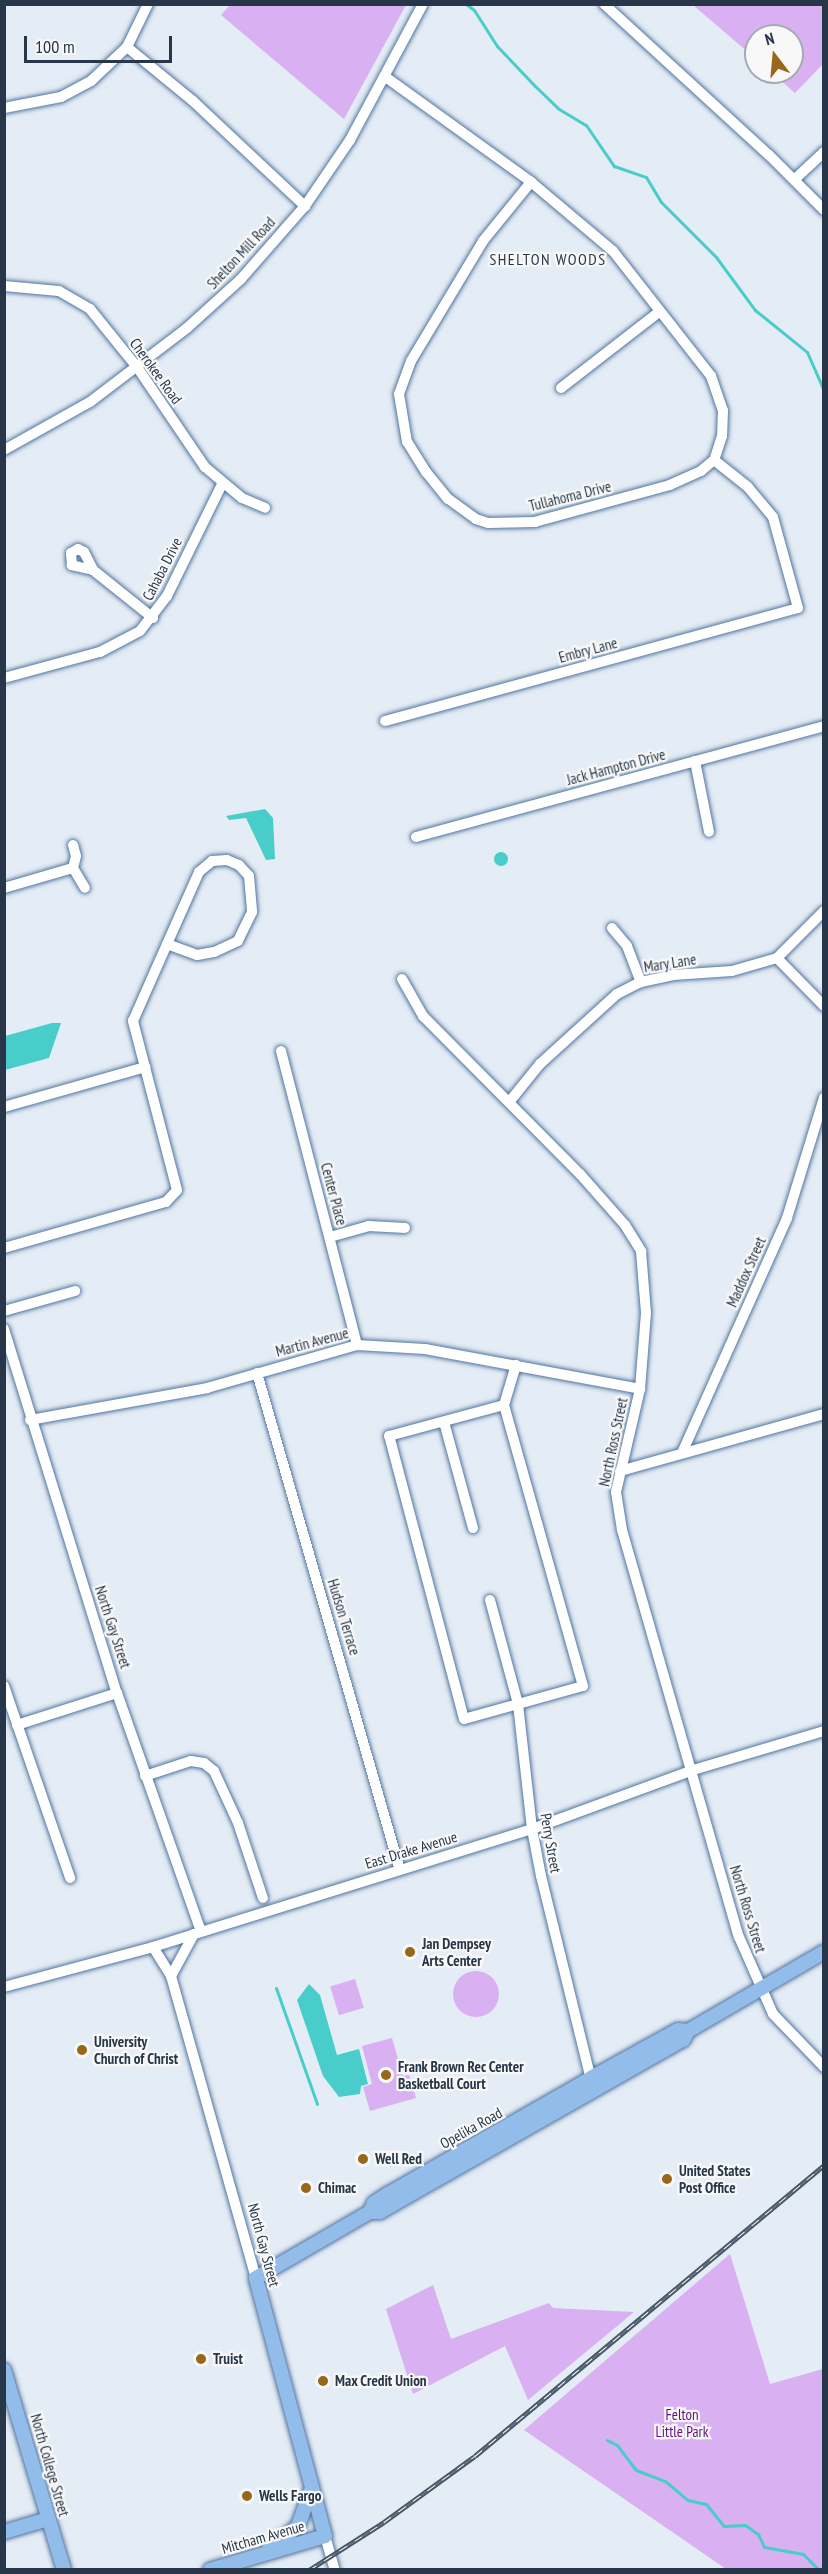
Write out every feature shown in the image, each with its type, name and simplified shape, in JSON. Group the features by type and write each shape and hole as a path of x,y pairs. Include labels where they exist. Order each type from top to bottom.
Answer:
{"main road":[{"name":"Opelika Road","path":"256,2278 370,2212 374,2203 388,2194 592,2084 678,2030 688,2031 824,1952"},
{"name":"North Gay Street","path":"256,2278 311,2489 326,2536"},
{"name":"North College Street","path":"4,2370 64,2570"},
{"path":"262,2555 298,2526 311,2489"},
{"path":"4,2532 48,2519"},
{"name":"Mitcham Avenue","path":"210,2570 326,2536"}],"street":[{"path":"4,108 61,97 91,81 127,47 148,4"},
{"name":"Shelton Mill Road","path":"4,450 90,402 137,367 241,279 304,206 387,78 423,4"},
{"path":"604,4 795,179 824,210"},
{"path":"127,47 193,101 304,206"},
{"path":"387,78 531,182 613,251 711,376 723,423 714,460"},
{"path":"795,179 824,152"},
{"name":"Tullahoma Drive","path":"531,182 483,241 406,372 399,406 407,442 426,472 448,499 476,519 512,525 670,485 701,471 714,460"},
{"name":"Cherokee Road","path":"4,286 36,286 70,295 90,309 137,367 205,467 222,484 265,508"},
{"path":"561,388 659,312"},
{"name":"Embry Lane","path":"385,721 798,608 773,517 748,487 714,460"},
{"name":"Cahaba Drive","path":"4,678 100,652 131,639 153,618 222,484"},
{"path":"93,570 153,618"},
{"name":"Jack Hampton Drive","path":"416,837 824,726"},
{"path":"694,761 709,832"},
{"path":"73,845 76,856 73,868 85,888"},
{"path":"4,1248 173,1197 178,1182 133,1021 167,944 199,872 213,861 227,860 239,865 249,876 252,912 238,941 214,952 197,955 167,944"},
{"path":"4,888 73,868"},
{"name":"Mary Lane","path":"510,1101 540,1064 590,1016 617,994 641,982 673,975 732,971 777,958 824,910"},
{"path":"612,928 627,946 641,982"},
{"path":"777,958 824,1006"},
{"name":"North Ross Street","path":"402,979 423,1016 472,1068 510,1101 625,1225 641,1251 646,1313 640,1389 616,1492 622,1530 693,1770 739,1937 759,1990 773,2014 824,2067"},
{"name":"Center Place","path":"280,1052 357,1345"},
{"path":"4,1107 145,1067"},
{"name":"Maddox Street","path":"682,1454 787,1218 824,1098"},
{"path":"330,1237 369,1226 405,1228"},
{"path":"4,1311 75,1291"},
{"name":"North Gay Street","path":"4,1329 30,1420 117,1693 197,1933"},
{"name":"Martin Avenue","path":"30,1420 207,1388 357,1345 425,1349 640,1389"},
{"path":"504,1405 389,1436 464,1719 583,1686 504,1405 516,1365"},
{"name":"Hudson Terrace","path":"257,1373 400,1870"},
{"path":"620,1471 824,1414"},
{"path":"444,1422 472,1528"},
{"name":"Perry Street","path":"490,1600 518,1704 532,1829 592,2084"},
{"path":"4,1686 70,1878"},
{"path":"17,1725 117,1693"},
{"name":"East Drake Avenue","path":"4,1987 153,1947 532,1829 693,1770 824,1731"},
{"path":"145,1776 191,1761 204,1763 214,1771 238,1823 263,1898"},
{"path":"171,1976 197,1933"},
{"name":"North Gay Street","path":"153,1947 171,1976 256,2278"},
{"name":"North Gay Street","path":"326,2536 335,2570"}],"green space":[{"path":"230,5 406,5 344,119 221,15"},
{"path":"693,5 823,5 823,64 804,84 804,24 744,24 744,49"},
{"path":"785,84 804,84 795,93"},
{"path":"476,1971 492,1978 499,1994 492,2010 476,2017 460,2010 453,1994 460,1978"},
{"path":"355,1979 364,2008 339,2015 330,1987"},
{"name":"Frank Brown Rec Center Basketball Court","path":"392,2038 403,2076 409,2075 416,2098 370,2111 363,2087 372,2084 362,2046"},
{"name":"Felton Little Park","path":"730,2254 770,2384 823,2369 823,2569 726,2569 524,2430"},
{"path":"433,2285 451,2339 549,2303 553,2308 634,2312 528,2400 505,2346 413,2394 386,2309"}],"water":[{"path":"265,809 273,818 275,859 266,860 246,818 229,820 226,816"},
{"path":"498,852 504,852 508,859 504,866 498,866 494,862 494,856"},
{"path":"52,1023 61,1023 49,1058 5,1070 5,1036"},
{"path":"309,1984 320,1995 337,2055 359,2049 368,2084 361,2086 360,2094 339,2097 323,2076 297,2000"}],"waterway":[{"path":"466,4 474,10 497,46 535,86 559,109 586,125 614,166 646,177 661,202 716,257 755,310 807,352 824,391"},
{"path":"276,1988 317,2104"},
{"path":"607,2440 617,2445 636,2470 665,2481 688,2500 706,2504 724,2526 745,2525 758,2534 764,2547 803,2554 819,2570"}],"railway":[{"path":"309,2570 384,2522 475,2456 824,2165"}],"place":[{"name":"Jan Dempsey Arts Center","path":"410,1952"},
{"name":"University Church of Christ","path":"82,2050"},
{"name":"Frank Brown Rec Center Basketball Court","path":"386,2075"},
{"name":"Well Red","path":"363,2159"},
{"name":"United States Post Office","path":"667,2179"},
{"name":"Chimac","path":"306,2188"},
{"name":"Truist","path":"201,2359"},
{"name":"Max Credit Union","path":"323,2381"},
{"name":"Wells Fargo","path":"247,2496"}],"district":[{"name":"SHELTON WOODS","path":"548,259"}]}
